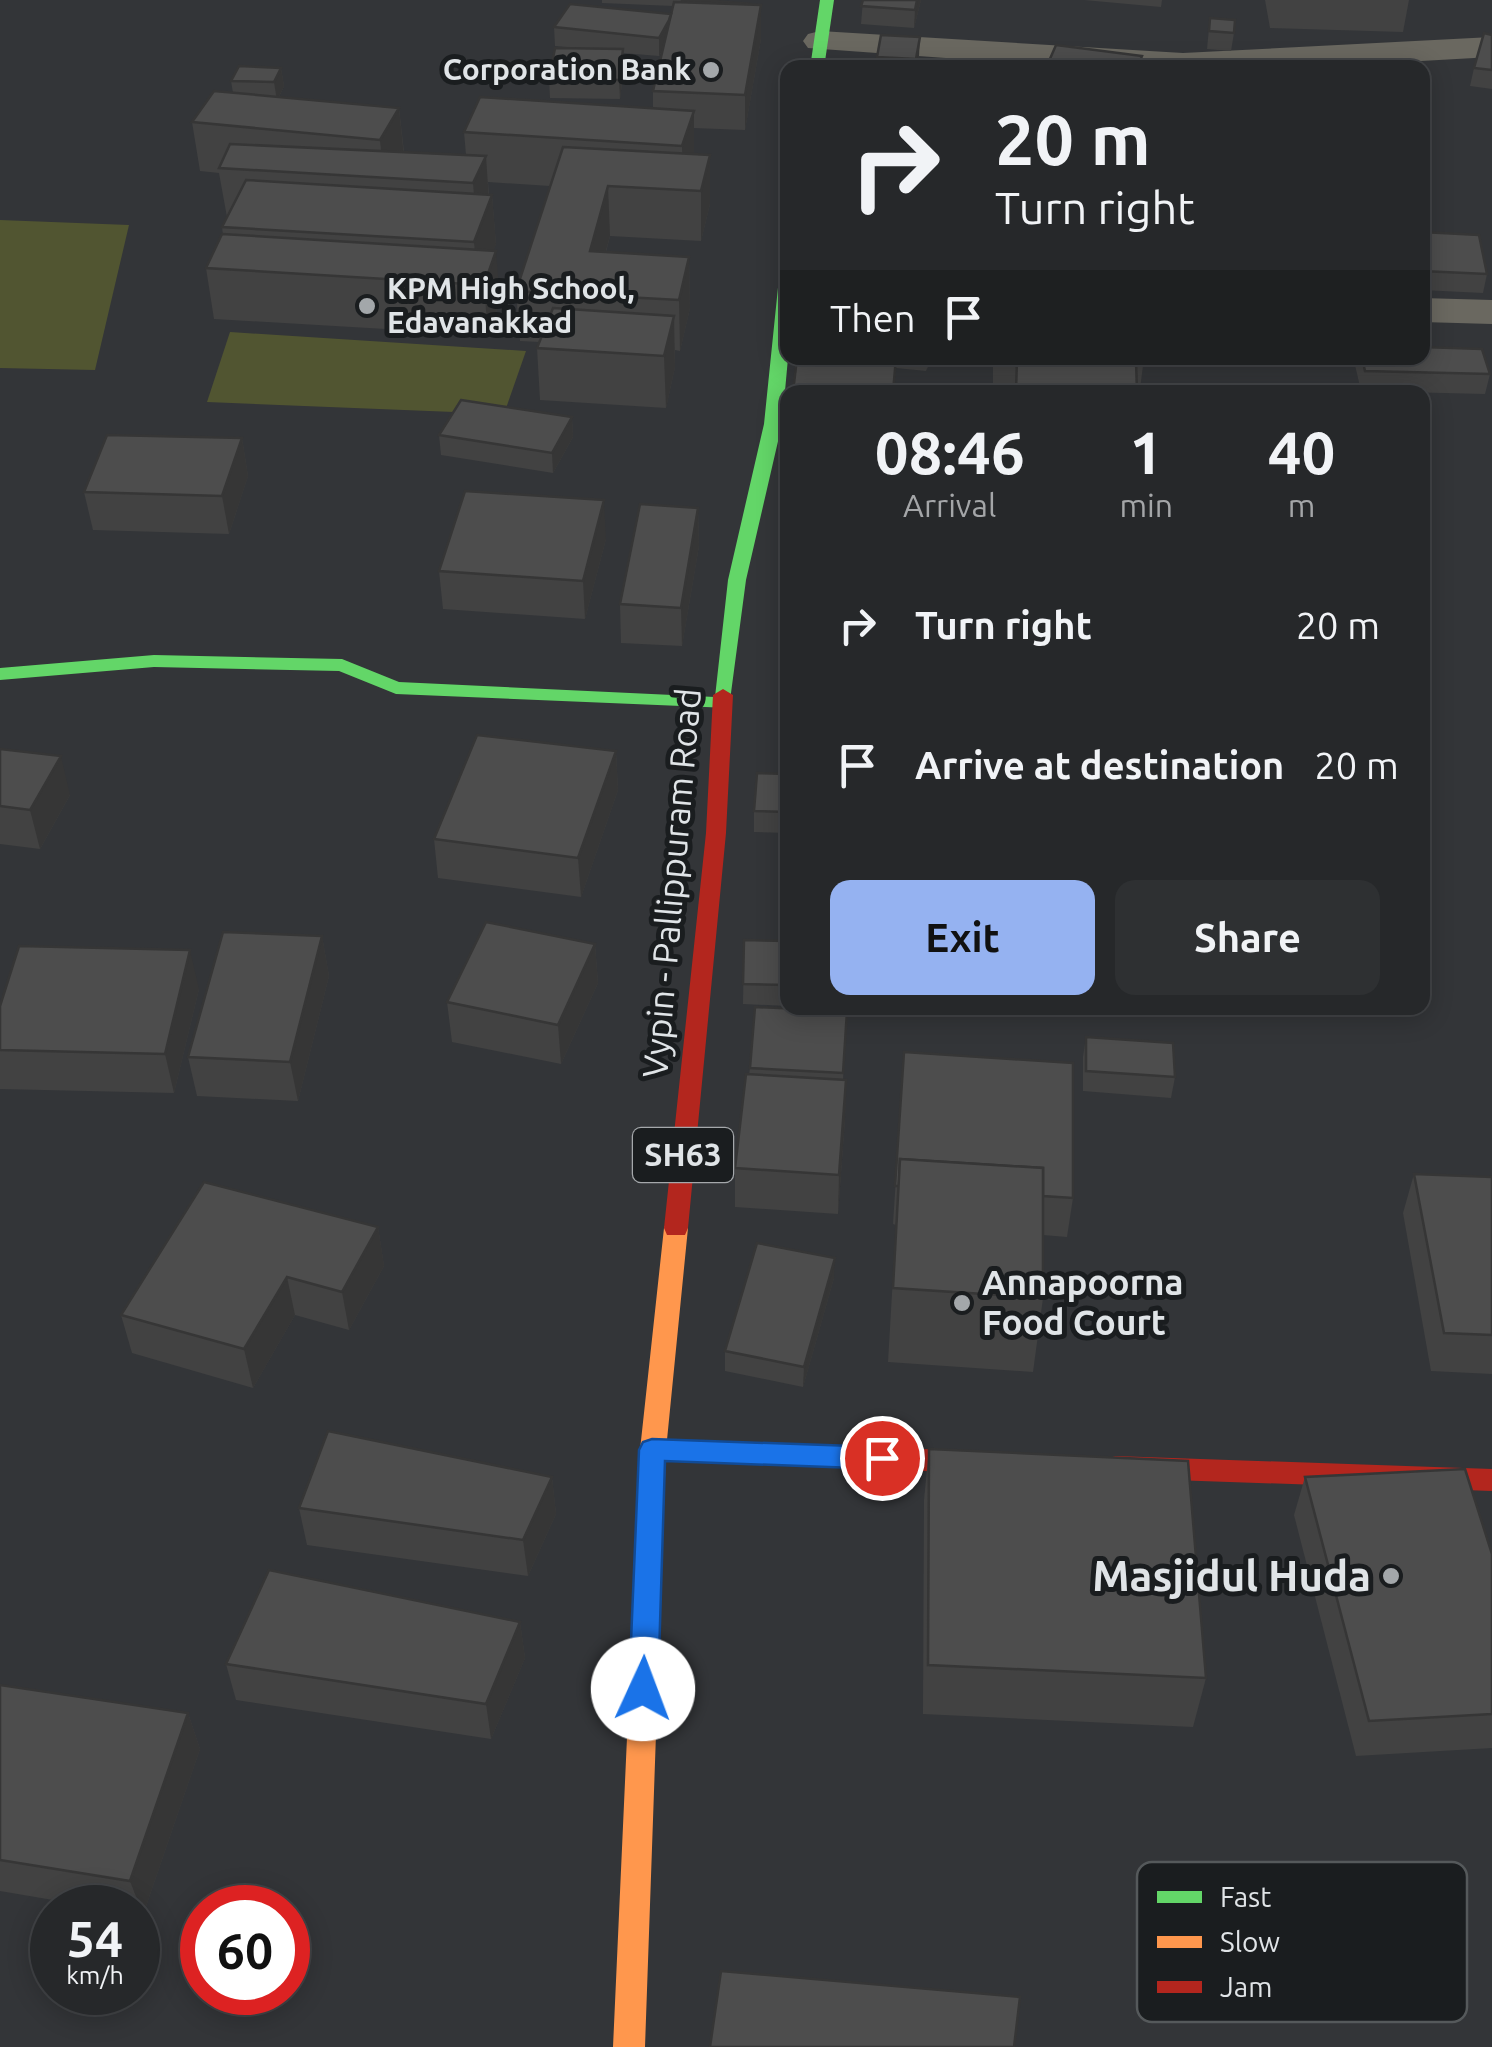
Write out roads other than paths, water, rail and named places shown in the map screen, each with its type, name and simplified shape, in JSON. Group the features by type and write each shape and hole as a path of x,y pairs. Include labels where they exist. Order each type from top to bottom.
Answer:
{"main road":[{"path":"818,54 826,0"},
{"name":"Vypin - Pallippuram Road","path":"629,2047 652,1450 716,833 722,704 737,580 773,424 780,354"},
{"path":"0,674 154,661 342,665 396,688 722,704"},
{"path":"652,1450 1024,1464"},
{"path":"1082,1466 1492,1480"}],"street":[{"path":"1245,60 1492,48"},
{"path":"818,54 1061,60"},
{"path":"1430,310 1492,312"}],"place":[{"name":"Corporation Bank","path":"711,70"},
{"name":"KPM High School, Edavanakkad","path":"367,306"},
{"name":"Annapoorna Food Court","path":"962,1303"},
{"name":"Masjidul Huda","path":"1391,1576"}]}
